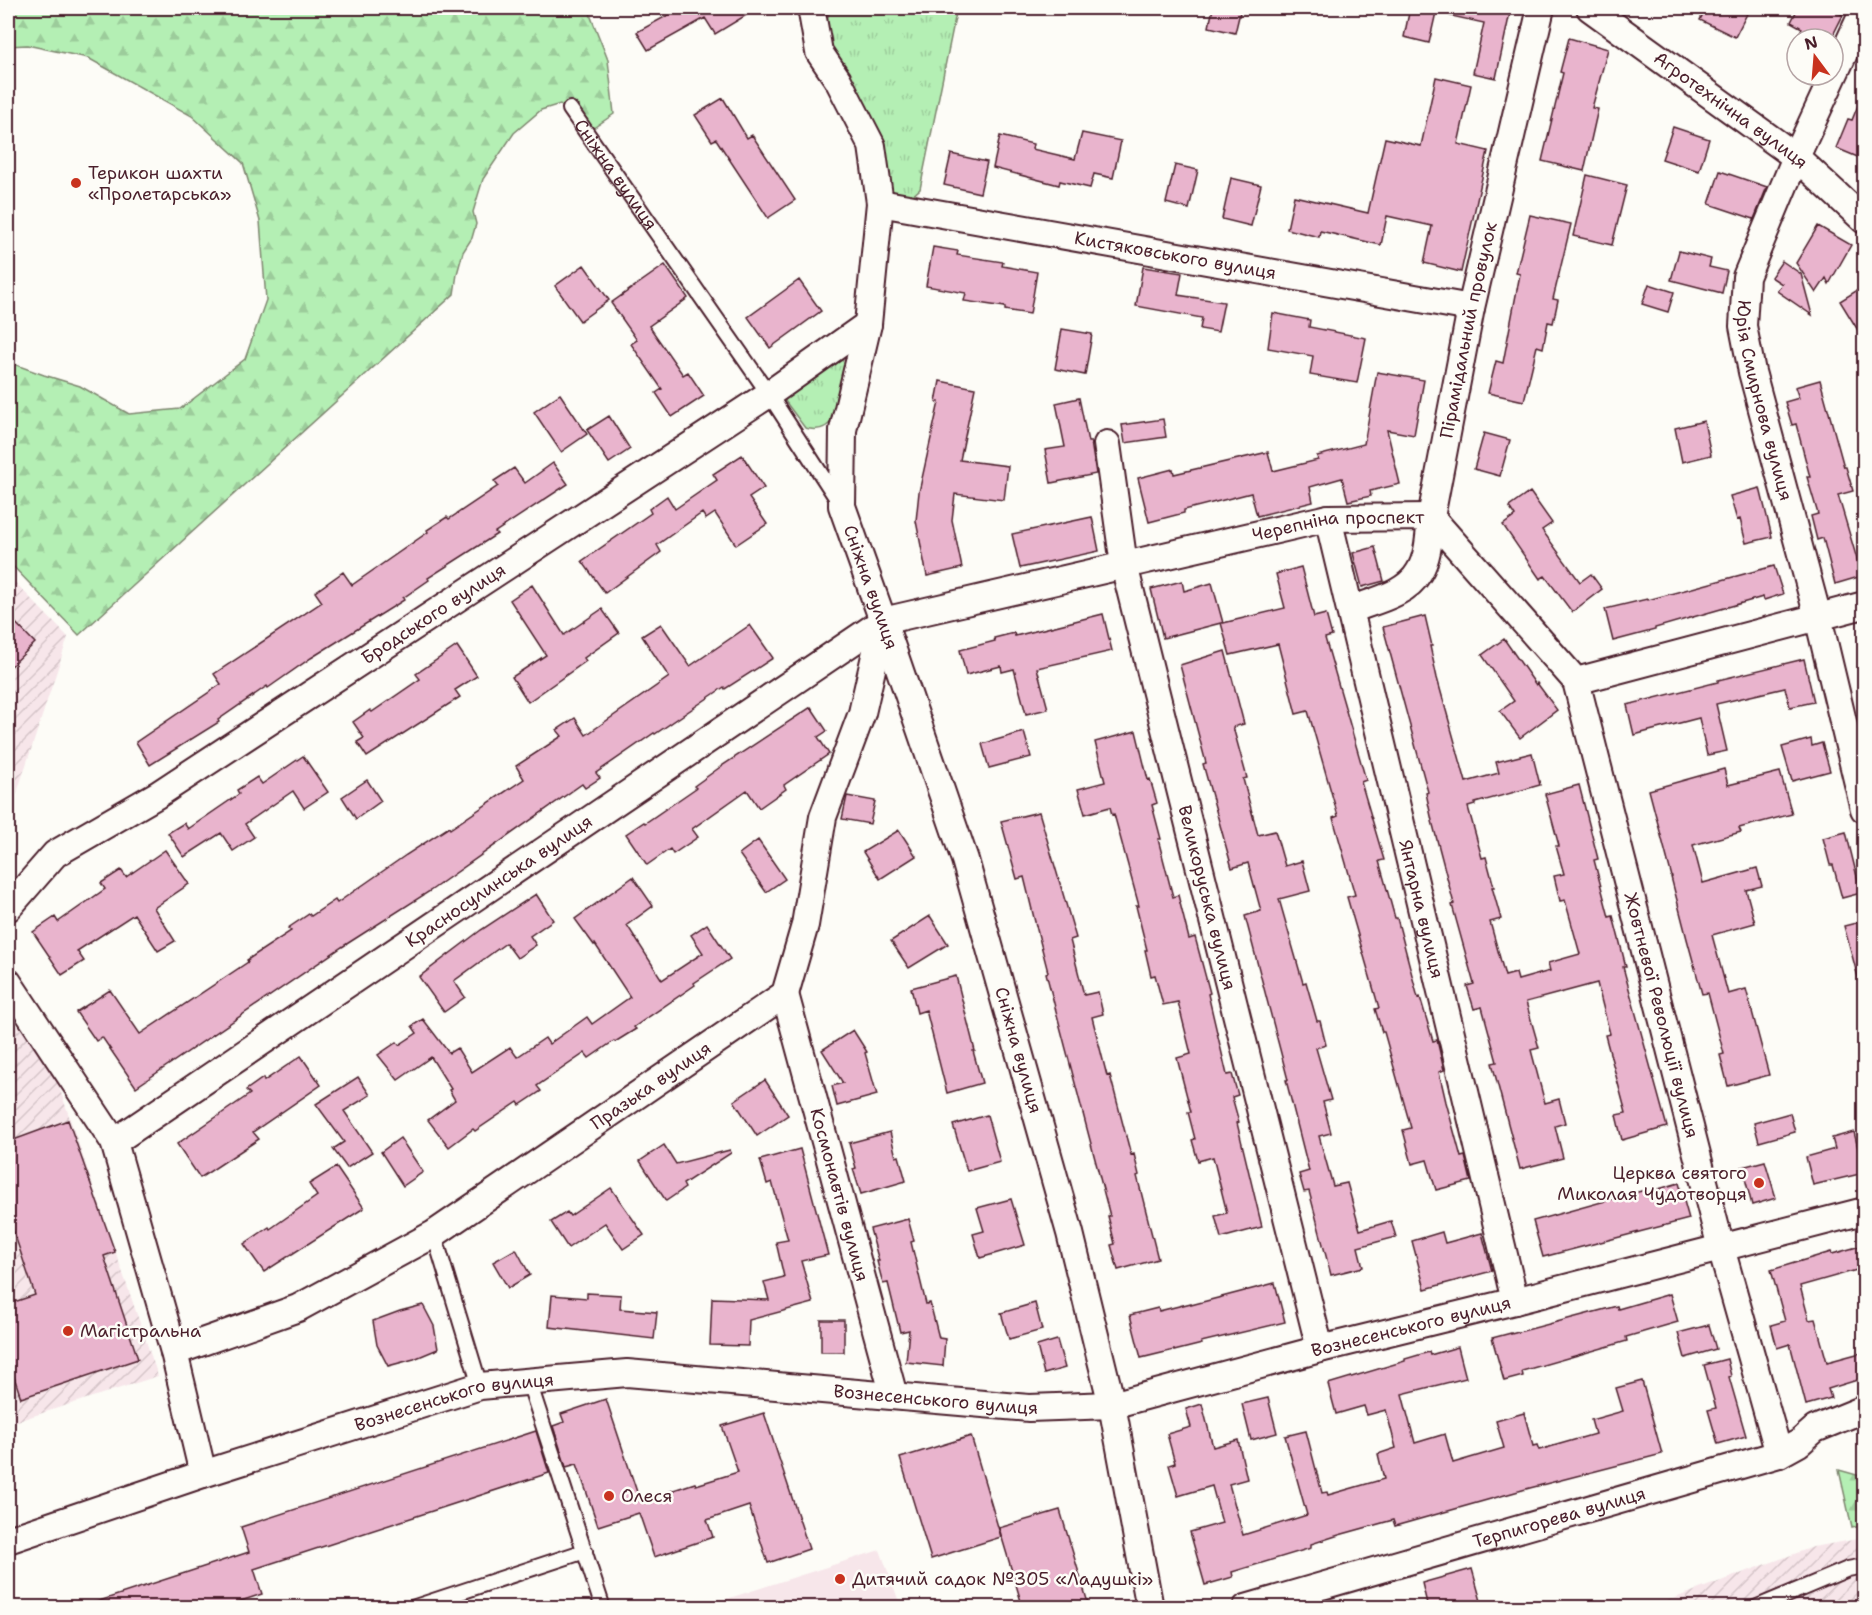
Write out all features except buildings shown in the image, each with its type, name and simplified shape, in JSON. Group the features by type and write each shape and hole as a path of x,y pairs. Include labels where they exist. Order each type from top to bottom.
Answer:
{"street":[{"name":"Сніжна вулиця","path":"812,8 819,52 838,80 872,146 880,203 868,324 843,430 842,506 965,860 1070,1233 1112,1405 1150,1608"},
{"name":"Пірамідальний провулок","path":"1350,610 1400,591 1419,573 1427,551 1431,517 1471,308 1541,8"},
{"name":"Агротехнічна вулиця","path":"1590,8 1796,157 1864,220"},
{"name":"Юрія Смирнова вулиця","path":"1864,10 1796,157 1746,277 1743,326 1752,372 1818,617 1864,809"},
{"name":"Кистяковського вулиця","path":"880,203 1471,308"},
{"name":"Бродського вулиця","path":"8,909 55,854 157,795 769,394 868,324"},
{"name":"Великоруська вулиця","path":"1107,444 1124,565 1320,1349"},
{"name":"Черепніна проспект","path":"883,621 1328,518 1431,517 1576,681"},
{"name":"Янтарна вулиця","path":"1328,518 1515,1301"},
{"path":"1576,681 1864,605"},
{"path":"785,994 805,925 823,817 862,713 883,621"},
{"name":"Красносулинська вулиця","path":"114,1142 883,621"},
{"name":"Жовтневої Революції вулиця","path":"1576,681 1721,1248 1779,1454"},
{"path":"8,982 114,1142 174,1352 203,1474"},
{"name":"Празька вулиця","path":"174,1352 298,1308 434,1234 785,994"},
{"name":"Космонавтів вулиця","path":"785,994 894,1396"},
{"name":"Вознесенського вулиця","path":"8,1540 203,1474 480,1386 627,1372 1029,1408 1112,1405 1320,1349 1864,1211"},
{"name":"Терпигорева вулиця","path":"1246,1608 1779,1454 1799,1443 1815,1429 1864,1409"}],"lane":[{"name":"Сніжна вулиця","path":"570,109 769,394 842,506"},
{"path":"434,1234 480,1386"},
{"path":"529,1382 603,1608"},
{"path":"412,1608 441,1603 585,1551"},
{"path":"1755,1608 1848,1569 1864,1566"}],"shaded area":[{"path":"8,575 68,637 8,820"},
{"path":"8,1014 53,1069 158,1376 8,1424"},
{"path":"1864,1538 1864,1607 1648,1608 1813,1547"},
{"name":"Дитячий садок №305 «Ладушкі»","path":"880,1550 901,1607 701,1607"}],"green space":[{"path":"8,8 590,8 591,17 608,60 614,114 586,133 560,104 541,110 514,133 483,179 473,212 476,224 472,238 463,252 454,294 79,635 8,561 8,362 80,386 129,414 180,409 245,359 266,300 260,221 243,163 192,116 88,58 27,45 8,46"},
{"path":"830,8 957,8 920,189 909,199 887,195 878,134 853,80 835,57 826,26"},
{"path":"839,359 845,362 846,369 837,411 826,426 817,429 805,428 784,397"},
{"path":"1839,1470 1864,1477 1864,1525 1852,1528"}],"place":[{"name":"Терикон шахти «Пролетарська»","path":"76,183"},
{"name":"Церква святого Миколая Чудотворця","path":"1759,1183"},
{"name":"Магістральна","path":"68,1331"},
{"name":"Олеся","path":"609,1496"},
{"name":"Дитячий садок №305 «Ладушкі»","path":"840,1579"}]}
